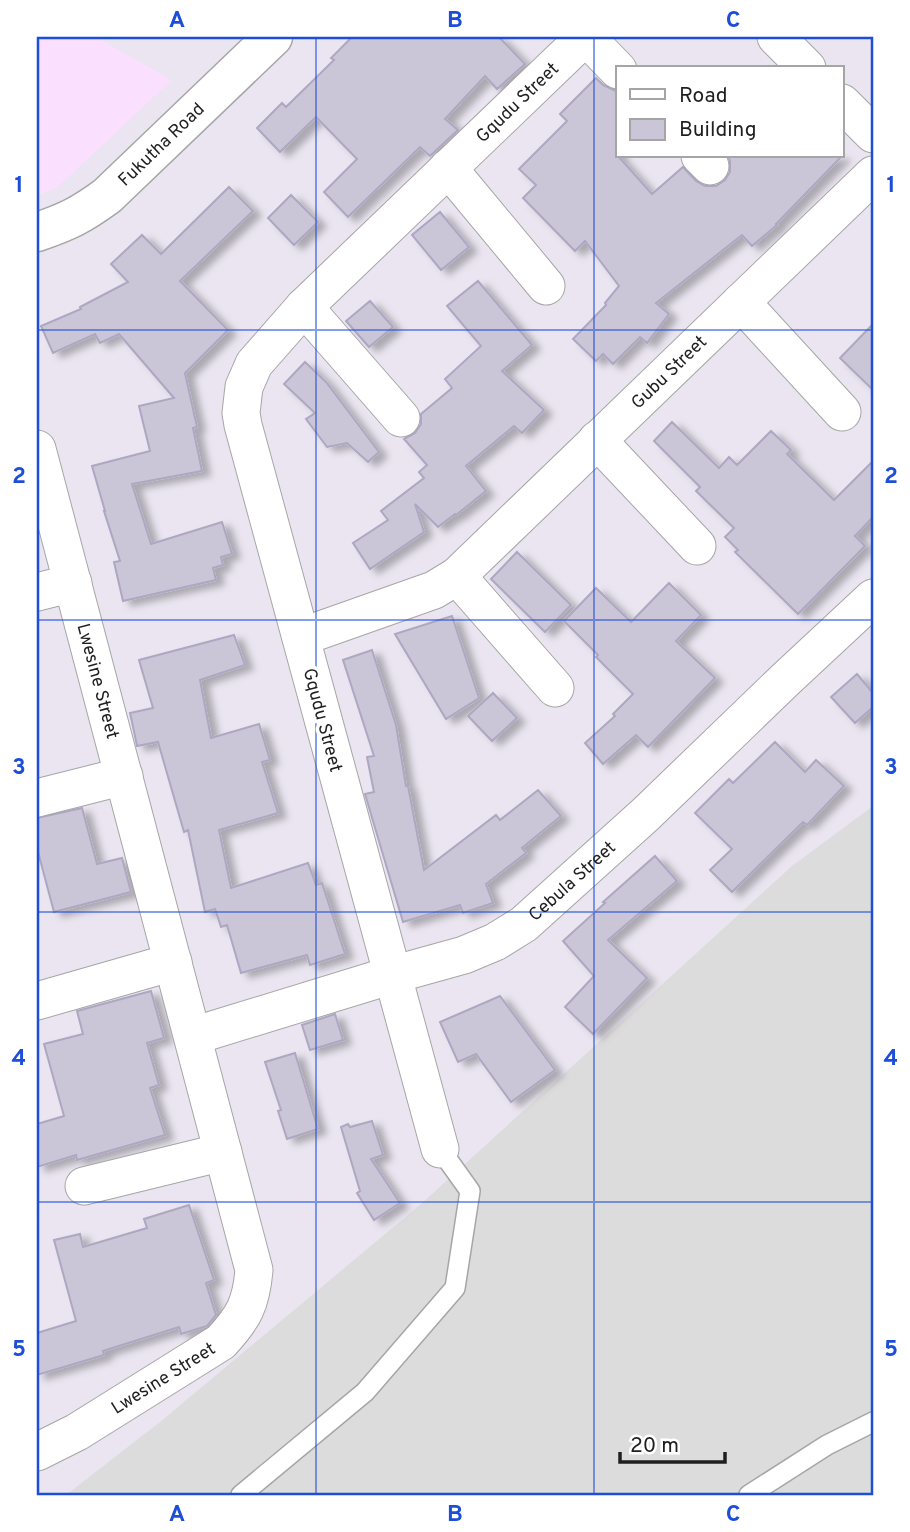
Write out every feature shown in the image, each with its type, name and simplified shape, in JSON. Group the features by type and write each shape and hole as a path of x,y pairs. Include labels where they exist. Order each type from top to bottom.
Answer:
{"street":[{"name":"Fukutha Road","path":"37,232 63,224 107,196 273,37"},
{"name":"Gqudu Street","path":"440,1149 243,425 241,413 244,387 254,364 304,307 586,37 616,68"},
{"path":"775,37 805,66"},
{"path":"844,105 873,134"},
{"path":"448,168 546,286"},
{"name":"Gubu Street","path":"301,637 434,590 457,576 873,175"},
{"path":"741,302 842,412"},
{"path":"304,307 401,418"},
{"path":"597,440 697,546"},
{"name":"Lwesine Street","path":"37,1452 77,1433 221,1342 238,1323 250,1300 254,1270 73,583 38,461"},
{"path":"457,576 555,688"},
{"path":"37,593 73,583"},
{"name":"Cebula Street","path":"193,1036 464,955 495,942 524,923 646,814 873,598"},
{"path":"37,798 124,776"},
{"path":"37,1001 173,962"},
{"path":"84,1186 223,1152"}],"lane":[{"path":"241,1495 365,1392 455,1288 470,1191 440,1149"},
{"path":"749,1495 827,1445 873,1422"}],"shaded area":[{"path":"37,37 96,37 172,80 57,188 37,195"},
{"path":"873,806 873,1495 66,1495 160,1422 421,1204 792,866"}],"building":[{"path":"352,37 499,37 525,64 497,89 485,76 445,119 458,130 430,156 420,147 348,217 324,192 357,159 316,117 280,152 257,128 282,103 286,107 334,60 331,58"},
{"path":"596,78 616,91 616,158 620,158 652,194 683,167 696,181 705,186 716,186 725,180 730,172 729,158 840,158 777,225 752,246 742,235 656,303 669,314 647,343 640,337 613,364 603,354 596,361 573,339 606,305 619,286 585,241 575,251 523,198 536,185 519,169 567,121 560,114"},
{"path":"229,187 253,211 180,281 228,330 185,373 197,427 193,428 202,471 132,484 151,544 222,522 232,554 221,557 223,565 213,568 216,580 123,601 114,562 120,561 92,466 150,451 139,406 174,398 119,334 100,343 95,334 53,353 41,326 81,309 80,307 128,282 111,264 142,235 161,254"},
{"path":"291,195 318,222 294,245 268,218"},
{"path":"440,212 469,247 441,270 412,235"},
{"path":"478,281 532,345 502,371 544,410 522,433 514,426 466,466 486,491 438,527 415,504 424,532 370,569 353,543 388,520 381,511 424,478 419,472 427,465 404,439 415,433 421,424 421,414 452,388 445,379 481,346 447,306"},
{"path":"370,301 393,327 369,347 346,321"},
{"path":"873,324 873,390 840,358"},
{"path":"305,362 326,382 379,452 368,462 347,443 327,447 306,419 315,413 284,384"},
{"path":"672,422 719,468 729,457 737,465 771,431 791,450 787,454 834,500 873,461 873,517 855,536 865,546 798,614 735,552 738,550 725,537 734,528 696,491 700,487 654,441"},
{"path":"517,552 571,605 545,632 491,579"},
{"path":"669,583 701,615 676,641 715,678 648,747 636,735 603,764 585,743 615,716 613,714 633,694 564,621 596,588 631,622"},
{"path":"452,616 479,698 446,719 395,634"},
{"path":"234,635 245,665 200,680 211,738 259,724 270,760 262,762 278,813 219,830 231,888 308,863 316,885 322,883 345,954 310,965 307,955 241,973 227,925 221,927 215,909 205,912 188,830 184,832 158,742 137,746 130,713 153,708 139,660"},
{"path":"372,650 396,725 424,870 496,815 500,820 538,790 561,816 522,848 526,853 486,884 493,903 463,913 460,905 403,922 365,794 374,792 367,757 374,756 343,660"},
{"path":"857,674 873,693 873,707 855,723 831,697"},
{"path":"493,693 517,718 492,741 468,716"},
{"path":"775,742 805,772 816,760 844,786 807,825 803,822 732,892 710,870 732,849 695,813 729,779 733,783"},
{"path":"82,808 97,864 122,858 131,892 54,912 37,848 37,818"},
{"path":"655,856 677,881 608,940 647,978 593,1034 565,1007 594,976 563,941"},
{"path":"151,991 164,1038 147,1043 159,1085 150,1088 165,1135 77,1160 76,1155 37,1167 37,1124 64,1116 44,1044 83,1034 77,1011"},
{"path":"500,996 555,1070 511,1102 476,1054 458,1062 440,1022"},
{"path":"335,1014 343,1040 310,1050 302,1025"},
{"path":"295,1053 318,1129 287,1139 278,1111 281,1110 265,1062"},
{"path":"372,1121 383,1155 371,1159 400,1203 374,1220 357,1193 360,1191 341,1127"},
{"path":"189,1205 214,1280 206,1283 216,1315 207,1326 181,1334 179,1327 103,1351 104,1355 37,1375 37,1333 76,1321 54,1240 80,1234 83,1247 147,1228 144,1219"}]}
